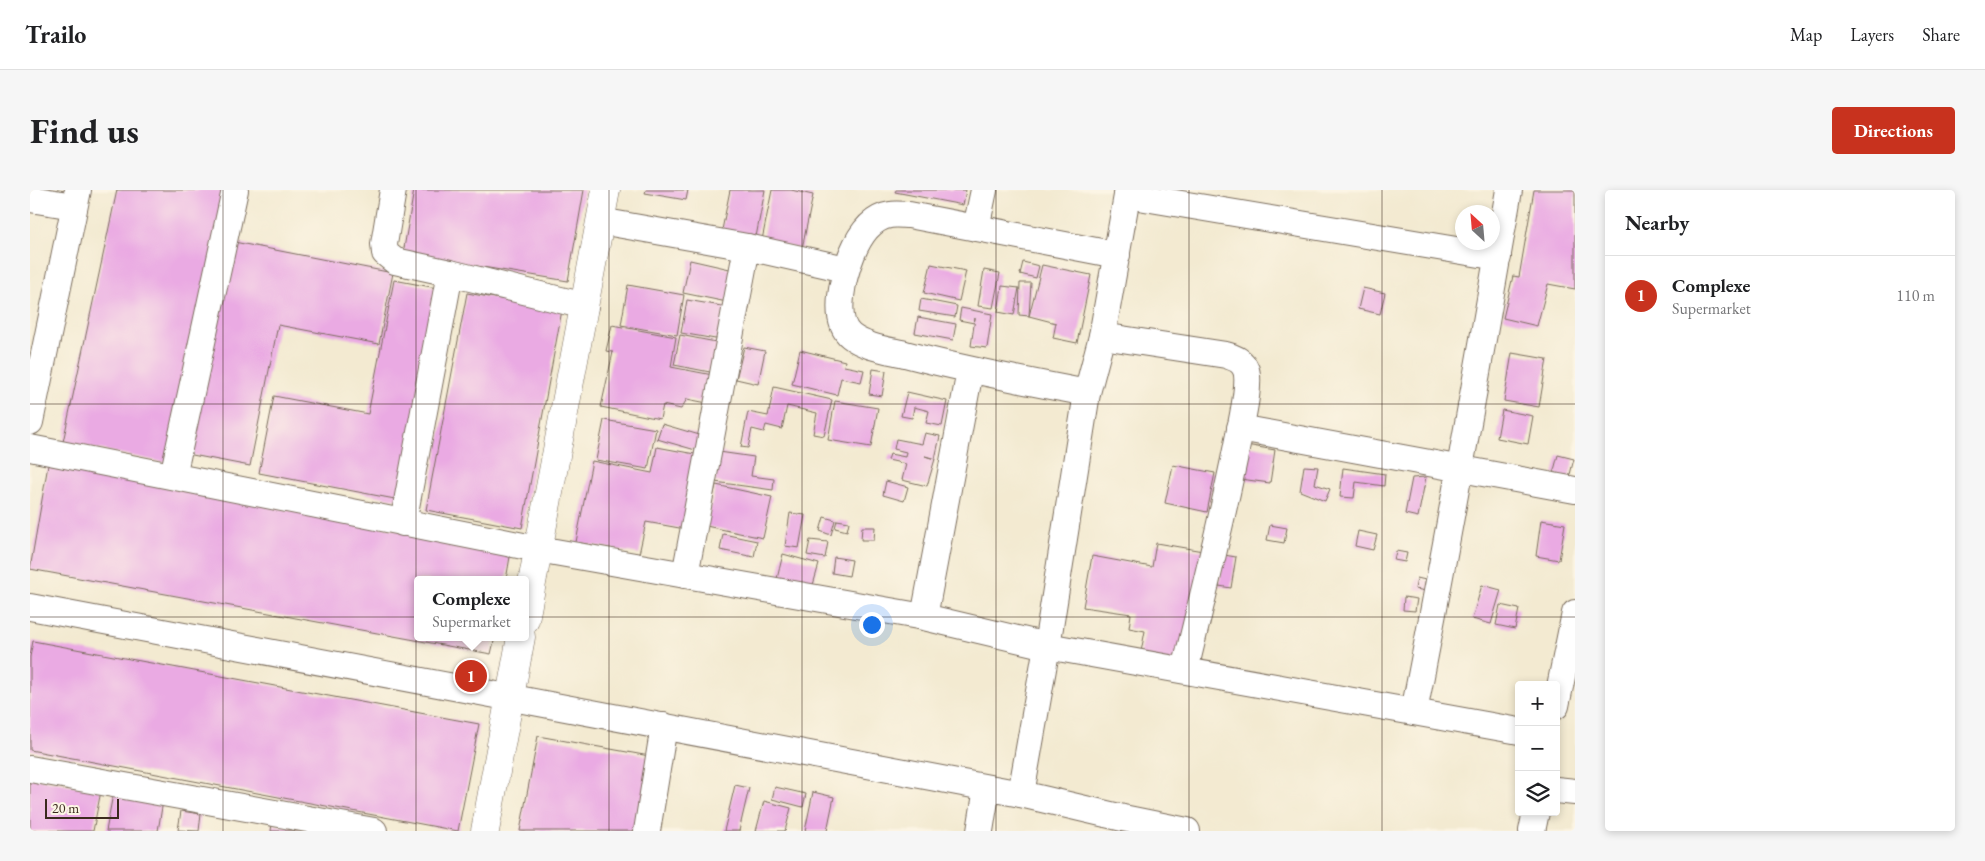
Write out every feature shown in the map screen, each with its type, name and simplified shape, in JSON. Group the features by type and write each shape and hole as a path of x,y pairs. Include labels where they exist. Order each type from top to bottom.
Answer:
{"street":[{"path":"173,476 235,190"},
{"path":"393,190 384,244 386,253 395,261 585,306"},
{"path":"529,598 606,190"},
{"path":"976,228 984,190"},
{"path":"1414,712 1461,469 1484,324 1509,190"},
{"path":"1021,794 1047,646 1087,393 1102,336 1128,192 1498,257"},
{"path":"30,199 76,198 30,422"},
{"path":"1087,393 970,371 869,344 851,336 841,322 840,308 846,269 857,243 869,225 889,215 909,215 1117,255"},
{"path":"600,221 747,247 846,269"},
{"path":"685,575 747,247"},
{"path":"403,522 450,273"},
{"path":"1102,336 1226,355 1238,359 1246,370 1247,380 1240,428 1223,514 1185,670"},
{"path":"924,617 970,371"},
{"path":"1240,428 1575,490"},
{"path":"30,448 538,549 924,617 1047,646 1515,730"},
{"path":"30,607 1021,794 1122,825 1187,831"},
{"path":"1560,686 1575,613"},
{"path":"485,831 507,724 520,641"},
{"path":"647,831 664,726"},
{"path":"30,769 336,828 374,831"},
{"path":"980,831 987,788"},
{"path":"1560,790 1575,792"},
{"path":"1532,831 1535,816"}],"building":[{"path":"117,190 229,190 171,464 63,442"},
{"path":"414,190 584,190 568,281 403,254"},
{"path":"646,190 688,190 686,200 645,193"},
{"path":"730,190 765,190 755,242 721,235"},
{"path":"772,190 791,190 813,195 802,249 762,240"},
{"path":"896,190 966,190 963,205 895,192"},
{"path":"1534,190 1575,190 1575,289 1548,284 1537,326 1503,318 1513,276 1519,277"},
{"path":"229,241 393,273 379,344 278,325 250,466 187,454"},
{"path":"690,260 734,270 727,302 683,293"},
{"path":"1023,262 1039,266 1036,278 1020,274"},
{"path":"931,264 966,271 959,301 924,293"},
{"path":"1042,265 1091,275 1077,343 1053,338 1056,323 1029,316"},
{"path":"984,270 1000,273 993,308 978,306"},
{"path":"394,280 442,289 400,500 259,473 274,396 368,414"},
{"path":"1020,283 1031,283 1029,316 1019,315"},
{"path":"628,285 684,295 677,335 621,325"},
{"path":"1002,286 1019,288 1014,315 998,312"},
{"path":"1363,288 1385,293 1380,314 1358,309"},
{"path":"467,293 562,310 522,528 426,510"},
{"path":"921,299 957,306 955,317 919,311"},
{"path":"687,300 727,307 721,340 681,333"},
{"path":"961,308 992,314 987,348 971,346 975,318 974,323 959,320"},
{"path":"918,317 956,324 953,340 915,333"},
{"path":"612,325 676,337 671,367 718,376 712,404 687,399 681,409 663,405 660,419 601,407 613,352 606,351"},
{"path":"680,335 721,343 715,373 674,365"},
{"path":"744,347 765,351 758,384 736,379"},
{"path":"800,350 845,361 844,366 864,370 861,382 841,378 837,395 792,384"},
{"path":"1512,353 1547,359 1539,407 1504,401"},
{"path":"873,369 886,371 882,396 869,394"},
{"path":"774,387 832,400 824,436 813,434 817,413 787,406 782,429 766,425 764,432 752,429 748,448 741,447 748,412 768,416"},
{"path":"907,392 947,401 942,426 926,423 929,411 914,407 912,418 901,416"},
{"path":"835,401 878,408 871,447 828,440"},
{"path":"1502,410 1533,416 1528,444 1497,438"},
{"path":"604,420 656,429 648,469 596,460"},
{"path":"662,424 703,436 699,451 657,439"},
{"path":"925,433 940,436 927,486 902,480 906,464 888,460 890,454 905,457 906,452 894,449 896,439 922,444"},
{"path":"1246,445 1275,450 1270,483 1240,479"},
{"path":"657,447 700,455 685,529 646,522 639,554 576,542 592,461 652,473"},
{"path":"719,452 754,457 751,476 774,479 773,490 715,482"},
{"path":"1558,455 1574,459 1569,478 1553,474"},
{"path":"48,465 511,551 507,576 414,576 414,640 30,569"},
{"path":"1173,465 1215,473 1207,512 1165,503"},
{"path":"1304,466 1318,467 1315,484 1330,489 1325,501 1300,491"},
{"path":"1343,468 1385,474 1384,486 1356,482 1354,498 1340,497"},
{"path":"1426,477 1418,517 1405,514 1412,478"},
{"path":"886,481 908,487 904,501 883,495"},
{"path":"716,485 772,497 763,538 706,526"},
{"path":"790,513 805,515 799,548 785,546"},
{"path":"824,517 835,520 831,535 820,531"},
{"path":"837,520 849,522 847,531 835,528"},
{"path":"1541,520 1565,524 1559,560 1536,556"},
{"path":"1270,525 1287,528 1284,543 1267,540"},
{"path":"862,527 875,527 874,540 861,540"},
{"path":"1358,531 1377,535 1373,550 1355,546"},
{"path":"723,534 757,541 754,557 720,550"},
{"path":"810,540 828,542 825,558 807,555"},
{"path":"1156,543 1203,551 1183,665 1140,657 1145,631 1129,628 1131,614 1083,607 1092,556 1152,567"},
{"path":"1396,551 1407,553 1405,562 1394,560"},
{"path":"783,554 819,564 811,592 776,583"},
{"path":"1224,555 1236,557 1231,588 1219,586"},
{"path":"834,557 852,560 849,576 832,573"},
{"path":"1417,578 1434,582 1432,592 1415,589"},
{"path":"1482,585 1501,590 1491,624 1472,619"},
{"path":"1404,597 1417,599 1415,611 1403,610"},
{"path":"1500,605 1519,609 1515,629 1496,625"},
{"path":"33,641 479,724 458,831 30,750 30,657"},
{"path":"420,641 494,641 491,654"},
{"path":"538,736 655,757 641,831 520,831"},
{"path":"30,777 101,791 93,831 30,831"},
{"path":"735,785 749,788 739,831 724,831"},
{"path":"775,787 806,794 803,807 772,799"},
{"path":"114,789 163,801 158,831 106,831"},
{"path":"813,792 834,797 827,831 805,831"},
{"path":"764,801 791,808 785,831 756,831"},
{"path":"181,811 201,814 199,831 178,830"},
{"path":"272,824 306,831 271,831"}],"place":[{"name":"Complexe","path":"471,676"}]}
